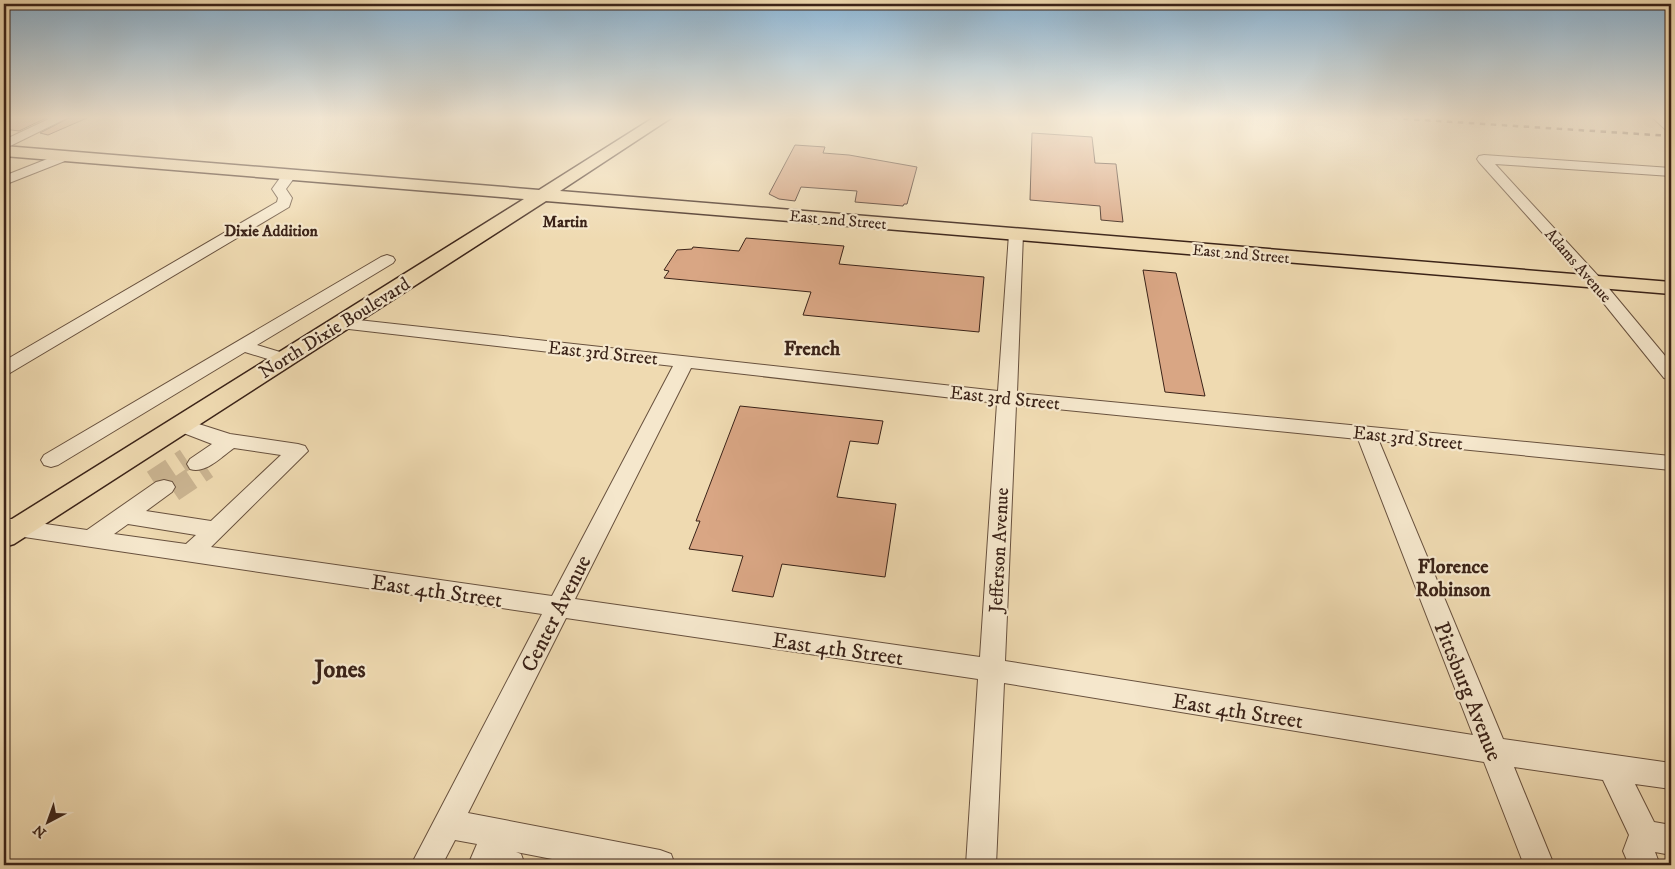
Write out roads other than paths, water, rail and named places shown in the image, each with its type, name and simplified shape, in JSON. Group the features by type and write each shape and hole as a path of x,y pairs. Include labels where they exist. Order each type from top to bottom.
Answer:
{"main road":[{"name":"East 2nd Street","path":"98,159 1671,288"},
{"name":"North Dixie Boulevard","path":"8,530 284,359 601,159"}],"street":[{"path":"4,181 60,159"},
{"name":"Adams Avenue","path":"1671,172 1484,159 1595,282 1671,374"},
{"path":"4,171 21,174"},
{"path":"4,369 213,248 284,204 285,198 279,189 290,174"},
{"name":"Jefferson Avenue","path":"982,865 1016,234"},
{"path":"51,460 387,260"},
{"name":"East 3rd Street","path":"340,323 1006,398 1671,463"},
{"path":"243,346 284,359"},
{"name":"Center Avenue","path":"426,865 685,362"},
{"path":"180,424 222,442 298,451 190,554"},
{"name":"Pittsburg Avenue","path":"1366,433 1539,865"},
{"path":"197,464 216,461 222,442"},
{"path":"90,539 163,486"},
{"path":"128,512 216,530"},
{"name":"East 4th Street","path":"8,530 90,539 992,670 1493,751 1671,776"},
{"path":"1612,768 1658,838 1638,851 1645,865"},
{"path":"447,824 494,856 657,865"}],"tunnel":[{"path":"153,481 186,459"},
{"path":"173,491 207,468"}],"district":[{"name":"Martin","path":"565,221"},
{"name":"Dixie Addition","path":"271,230"},
{"name":"French","path":"812,348"},
{"name":"Florence Robinson","path":"1453,578"},
{"name":"Jones","path":"340,669"}]}
